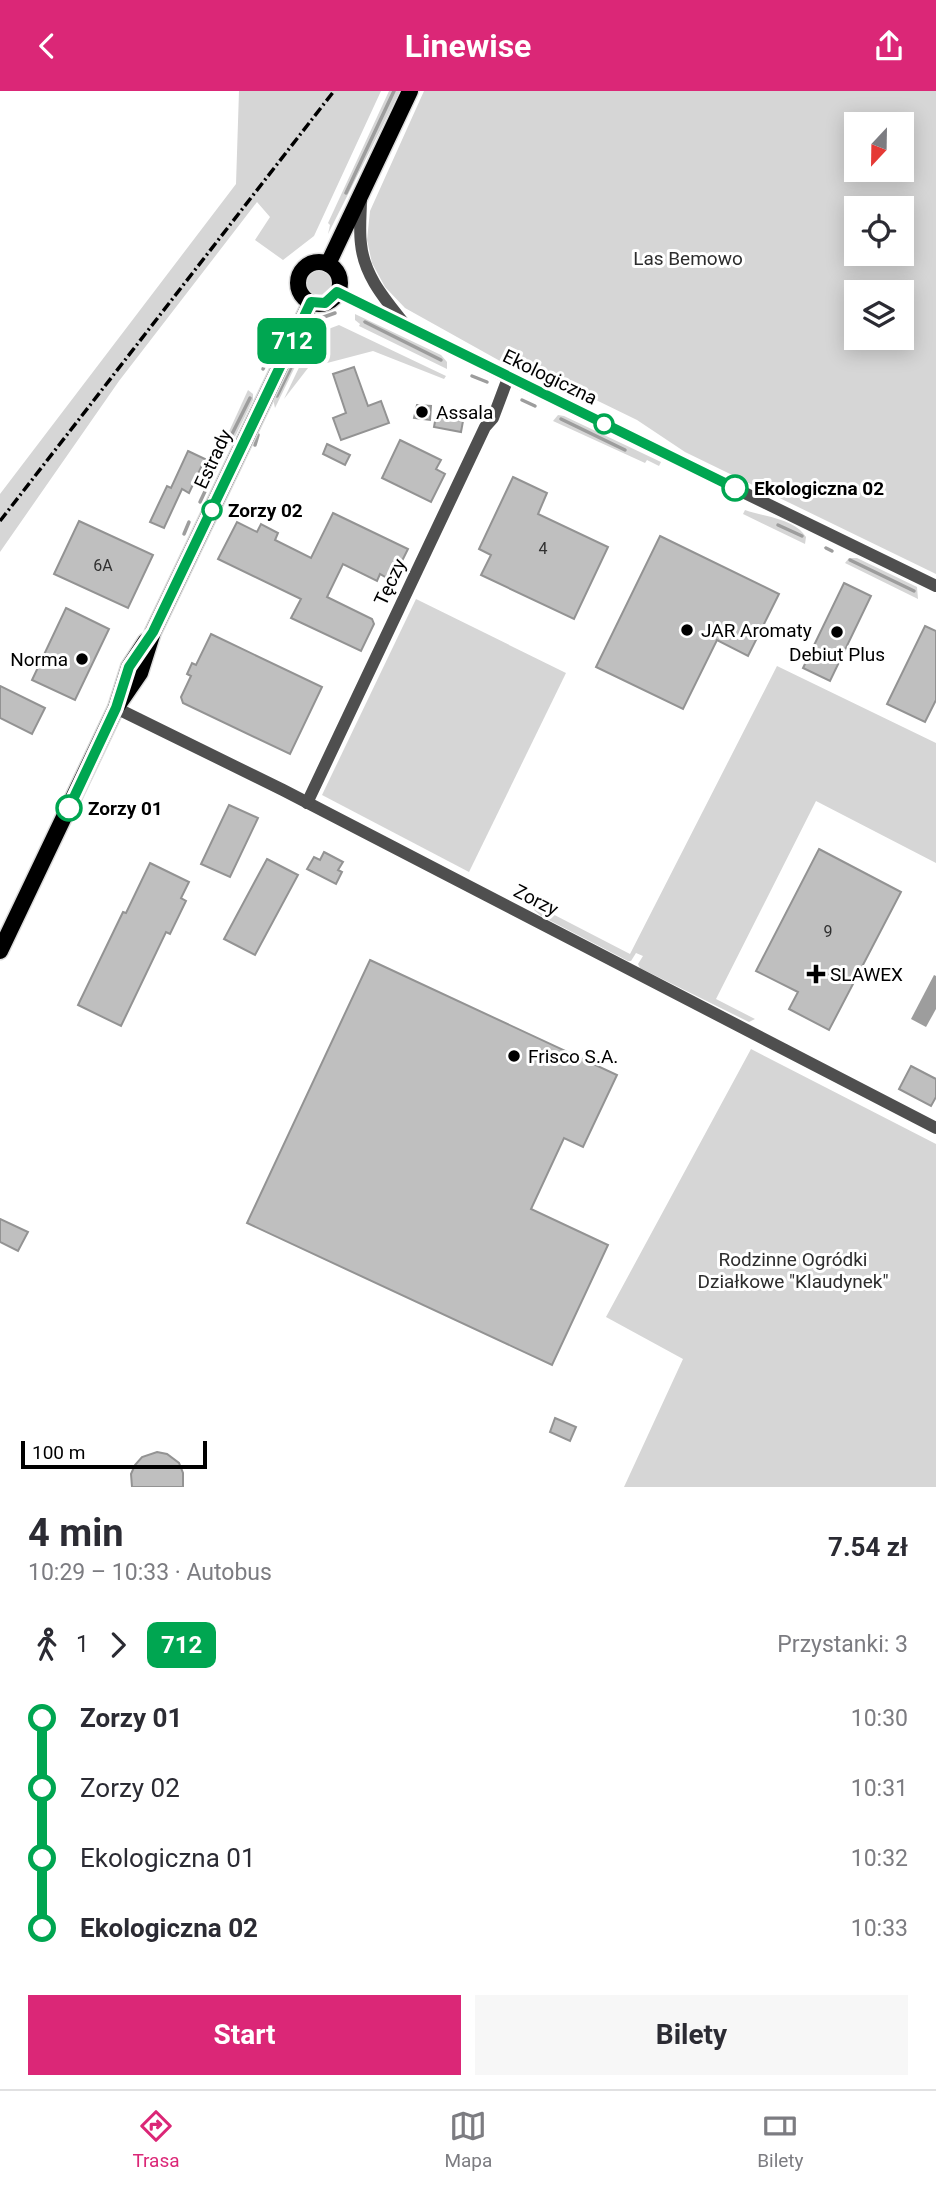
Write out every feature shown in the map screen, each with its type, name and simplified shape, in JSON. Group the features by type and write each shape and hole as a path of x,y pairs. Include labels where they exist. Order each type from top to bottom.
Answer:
{"main road":[{"path":"328,264 410,91"},
{"path":"312,263 328,264 337,274 337,292 325,303 311,302 299,291 299,274 312,263"},
{"name":"Estrady","path":"0,951 116,708 140,673 153,632 311,302"}],"street":[{"path":"361,195 361,242 364,261 375,286 405,325"},
{"name":"Ekologiczna","path":"337,292 936,586"},
{"name":"Tęczy","path":"307,803 485,426 493,418 508,378"},
{"name":"Zorzy","path":"116,708 307,803 936,1128"}],"green space":[{"path":"239,91 381,91 314,236 283,260 255,240 270,217 257,202 119,381 0,552 0,494 236,184"},
{"path":"389,91 400,91 328,234 328,223"},
{"name":"Las Bemowo","path":"424,91 936,91 936,574 685,452 637,420 596,400 562,392 509,366 405,308 385,287 372,263 367,240 370,211"},
{"path":"319,269 328,273 332,282 328,291 319,295 310,291 306,282 310,273"},
{"path":"355,314 441,355 447,362 447,369 359,326"},
{"path":"339,325 446,376 444,379 373,351 308,368 284,399 315,334"},
{"path":"307,331 309,338 275,408 273,399"},
{"path":"248,390 253,394 253,400 231,445 221,449"},
{"path":"558,415 661,462 659,466 647,460 645,463 553,421"},
{"path":"745,510 794,526 806,537 805,544 743,514"},
{"path":"849,558 857,558 917,587 918,599 845,563"},
{"path":"416,599 566,673 469,872 322,795"},
{"path":"777,666 936,743 936,863 816,801 716,999 755,1019 749,1022 640,968 638,964 643,956 636,953 631,961 628,961 534,910 536,894 541,908 630,954"},
{"name":"Rodzinne Ogródki Działkowe \"Klaudynek\"","path":"751,1049 936,1144 936,1487 624,1487 683,1359 606,1317"}],"shaded area":[{"path":"934,975 936,1009 926,1027 911,1019"}],"building":[{"path":"354,367 368,406 381,401 389,423 341,440 333,418 346,413 333,374"},
{"name":"Assala","path":"417,405 431,406 430,420 414,418"},
{"path":"436,416 463,421 461,432 434,427"},
{"path":"400,440 441,460 436,469 445,474 431,502 382,478"},
{"path":"327,444 350,455 345,465 323,454"},
{"path":"188,451 205,459 189,493 182,489 164,528 150,522 167,486 171,488"},
{"path":"513,477 547,493 538,514 608,547 574,619 481,575 491,555 479,549"},
{"path":"333,513 408,549 392,581 380,574 377,581 343,564 327,597 372,619 374,624 361,651 291,618 301,599 218,559 237,522 257,532 261,524 278,533 275,540 311,558"},
{"path":"79,521 153,555 128,608 54,574"},
{"name":"JAR Aromaty","path":"660,536 779,594 748,656 717,640 683,709 596,667"},
{"name":"Debiut Plus","path":"844,583 871,596 830,681 803,668"},
{"path":"66,608 109,629 75,700 32,680"},
{"path":"925,626 936,631 936,700 925,722 887,704"},
{"path":"211,634 322,687 290,754 183,703 181,697 191,676 187,674 192,663 196,665"},
{"path":"0,686 45,708 32,734 0,718"},
{"path":"229,805 258,818 230,877 201,864"},
{"path":"819,849 901,892 829,1030 789,1009 798,992 756,971"},
{"path":"324,852 343,862 338,870 342,872 336,884 307,869 314,857 320,860"},
{"path":"267,859 298,875 255,955 224,939"},
{"path":"150,863 189,882 181,898 186,901 170,934 166,932 121,1026 78,1005"},
{"path":"370,960 617,1075 583,1147 564,1138 531,1209 608,1245 552,1365 247,1223"},
{"path":"911,1066 936,1079 936,1097 931,1106 899,1089"},
{"path":"0,1219 28,1232 18,1251 0,1242"},
{"path":"555,1418 576,1427 570,1441 550,1432"},
{"path":"157,1452 167,1454 179,1463 183,1473 183,1487 132,1487 131,1474 135,1465 142,1457"}],"waterway":[{"path":"346,193 394,91"},
{"path":"321,318 335,313"},
{"path":"365,322 441,360"},
{"path":"277,396 304,341"},
{"path":"263,369 273,347"},
{"path":"472,376 487,382"},
{"path":"227,444 250,398"},
{"path":"522,400 535,406"},
{"path":"561,419 625,450"},
{"path":"255,445 258,435"},
{"path":"200,502 216,468"},
{"path":"184,534 189,522"},
{"path":"778,525 802,536"},
{"path":"826,548 832,551"},
{"path":"850,560 914,591"}],"railway":[{"path":"0,521 334,91"}],"bus line":[{"name":"712","path":"69,808 116,708 129,667 153,632 311,302 325,303 337,292 735,488"}],"place":[{"name":"Assala","path":"422,412"},
{"name":"Ekologiczna 02","path":"735,488"},
{"name":"Zorzy 02","path":"212,510"},
{"name":"JAR Aromaty","path":"687,630"},
{"name":"Debiut Plus","path":"837,632"},
{"name":"Norma","path":"82,659"},
{"name":"Zorzy 01","path":"69,808"},
{"name":"SLAWEX","path":"816,974"},
{"name":"Frisco S.A.","path":"514,1056"}]}
